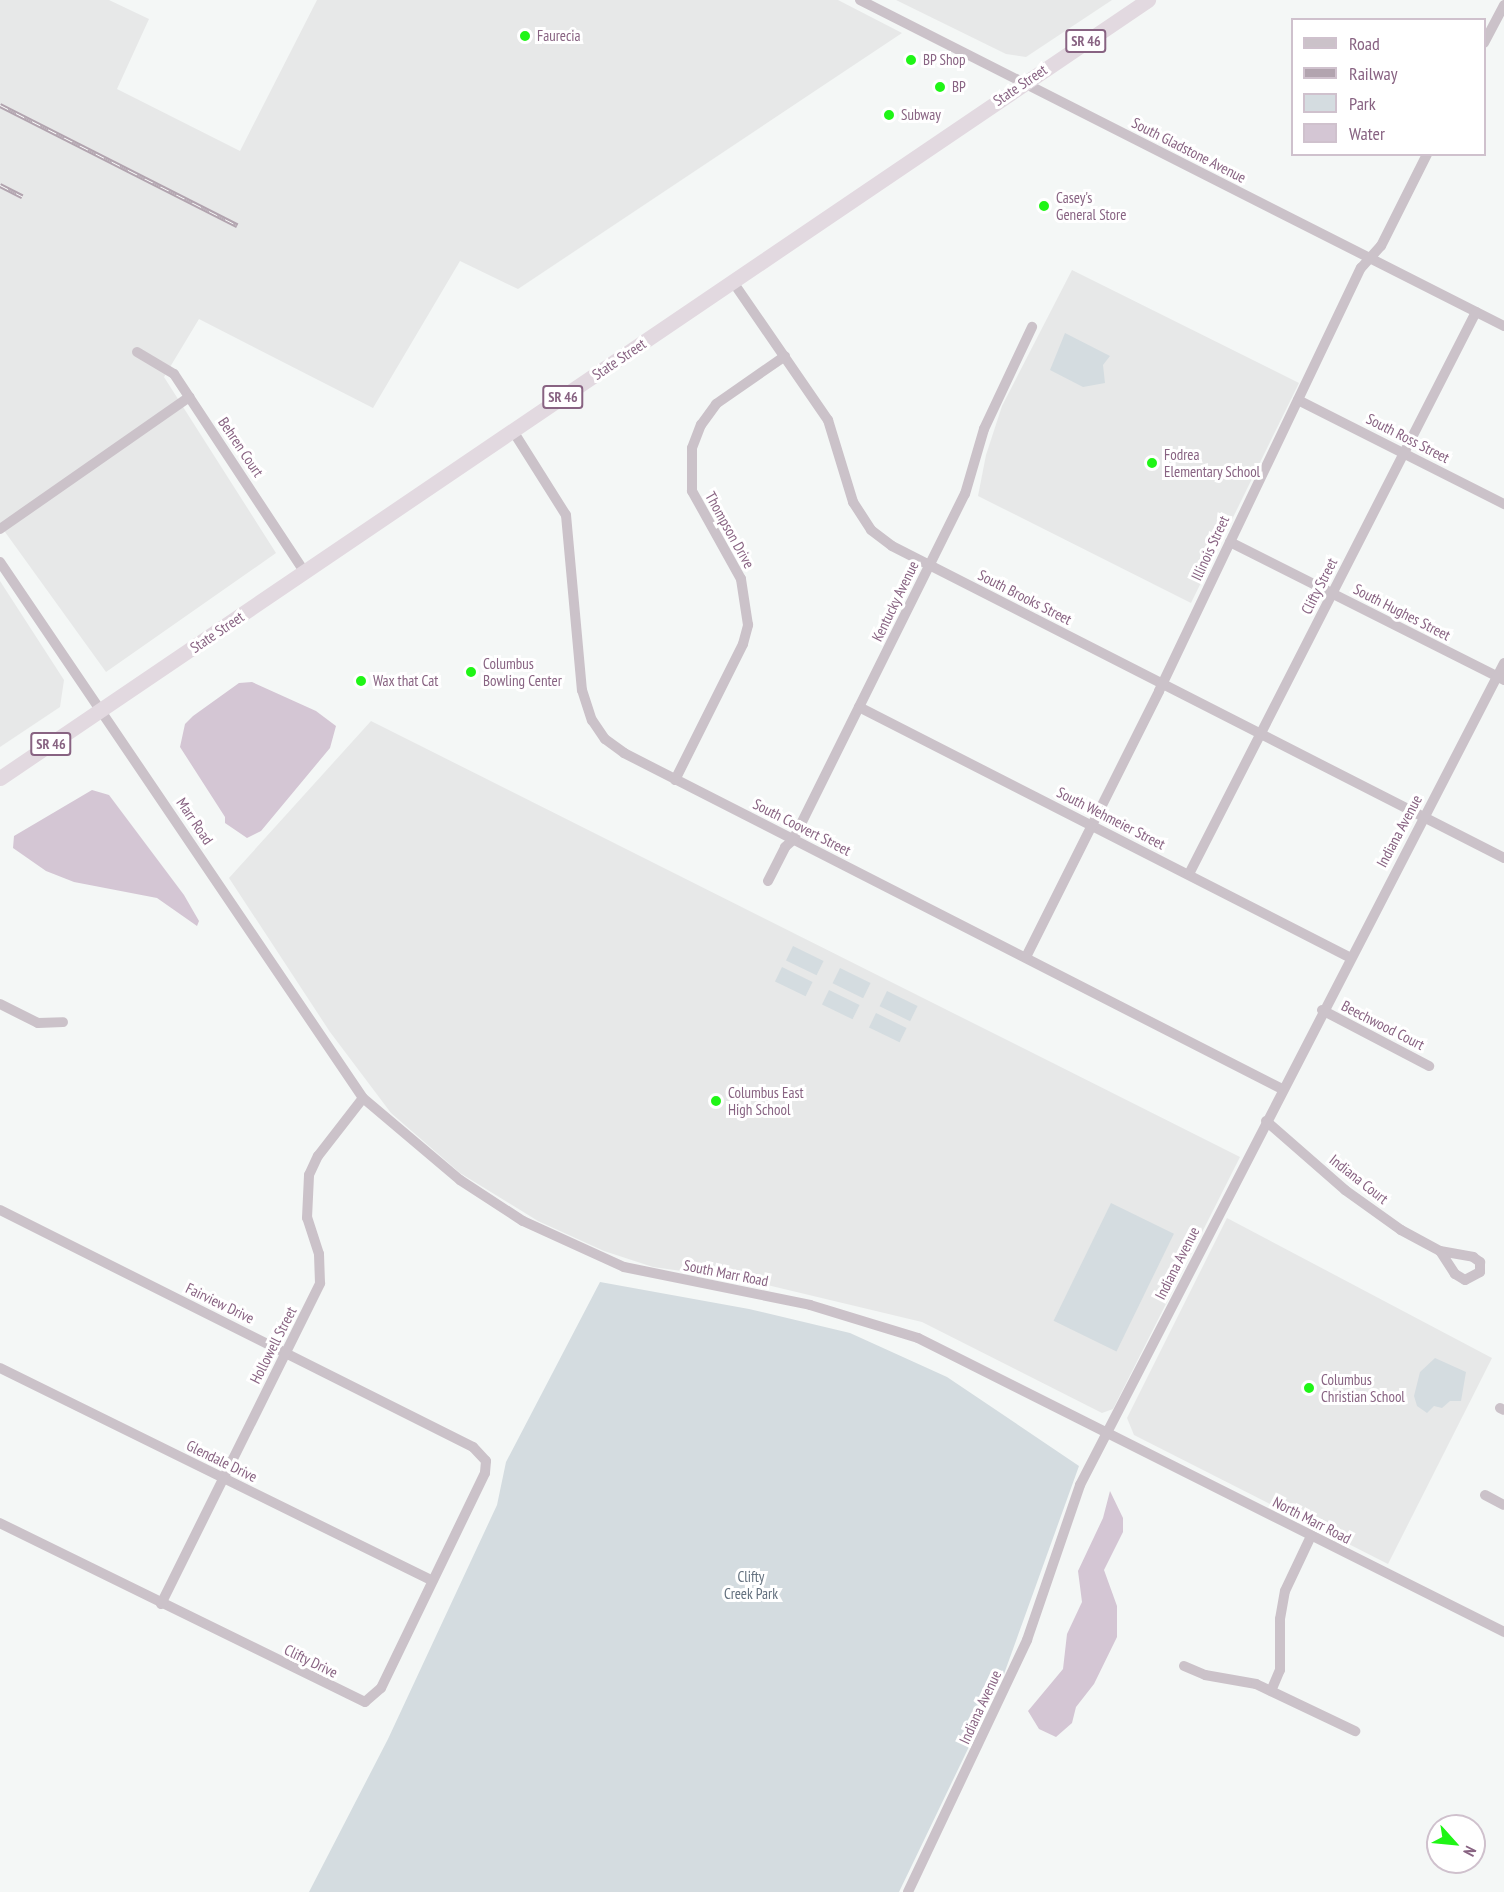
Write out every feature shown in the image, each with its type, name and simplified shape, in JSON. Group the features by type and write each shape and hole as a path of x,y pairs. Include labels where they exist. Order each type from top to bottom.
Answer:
{"highway":[{"name":"State Street","path":"0,778 1148,0"}],"street":[{"name":"South Gladstone Avenue","path":"860,0 1504,326"},
{"path":"1486,41 1504,5"},
{"name":"Illinois Street","path":"1026,957 1162,685 1361,268 1381,246 1426,156"},
{"name":"South Brooks Street","path":"733,282 828,420 853,502 871,531 892,546 1504,858"},
{"name":"Clifty Street","path":"1189,874 1476,312"},
{"name":"Kentucky Avenue","path":"768,881 785,847 793,840 965,494 986,422 1032,327"},
{"name":"Behren Court","path":"137,352 174,374 305,573"},
{"name":"Thompson Drive","path":"675,780 743,644 748,625 741,579 692,491 692,448 701,425 716,404 785,357"},
{"path":"0,529 189,397"},
{"name":"South Ross Street","path":"1298,400 1504,504"},
{"name":"South Coovert Street","path":"513,431 557,495 568,523 582,690 592,720 624,753 1282,1089"},
{"name":"South Hughes Street","path":"1230,542 1501,678"},
{"name":"Marr Road","path":"0,562 102,709 363,1098"},
{"name":"Indiana Avenue","path":"909,1892 1010,1680 1080,1485 1349,957 1423,817 1501,678 1504,663"},
{"name":"South Wehmeier Street","path":"859,707 1349,957"},
{"path":"0,1004 38,1023 63,1022"},
{"name":"Beechwood Court","path":"1322,1010 1429,1066"},
{"name":"Hollowell Street","path":"161,1604 316,1293 321,1270 307,1218 309,1176 318,1156 363,1098"},
{"name":"South Marr Road","path":"363,1098 460,1180 523,1221 624,1267 810,1305 918,1338 1108,1432"},
{"name":"Indiana Court","path":"1266,1121 1345,1190 1401,1230 1440,1251"},
{"name":"Fairview Drive","path":"0,1210 473,1447 486,1461"},
{"name":"Glendale Drive","path":"0,1368 432,1581"},
{"name":"North Marr Road","path":"1108,1432 1504,1632"},
{"name":"Clifty Drive","path":"0,1524 365,1702 381,1688 485,1473 486,1461"},
{"path":"1485,1495 1504,1505"},
{"path":"1271,1691 1280,1670 1280,1619 1285,1591 1311,1536"},
{"path":"1184,1666 1205,1675 1271,1691 1355,1731"}],"shaded area":[{"path":"0,0 109,0 149,19 117,89 240,151 317,0 838,0 902,33 518,289 460,261 373,408 199,319 164,377 276,553 106,672 0,525"},
{"path":"896,0 1112,0 1026,57 1006,54"},
{"name":"Fodrea Elementary School","path":"1072,270 1299,383 1191,603 978,496 986,455 1002,406"},
{"path":"0,581 64,680 60,707 0,747"},
{"name":"Columbus East High School","path":"371,721 1240,1157 1113,1409 1102,1413 922,1322 746,1280 653,1267 604,1251 538,1221 460,1173 391,1113 330,1032 229,878"},
{"name":"Columbus Christian School","path":"1227,1218 1492,1358 1388,1564 1134,1435 1127,1418"}],"green space":[{"path":"1065,333 1110,356 1103,365 1105,383 1083,387 1050,370"},
{"path":"793,946 824,961 817,975 786,960"},
{"path":"782,967 813,982 806,996 775,981"},
{"path":"840,968 871,983 863,998 833,983"},
{"path":"829,990 860,1005 853,1019 822,1004"},
{"path":"887,991 918,1006 910,1021 880,1006"},
{"path":"876,1013 907,1028 900,1042 869,1027"},
{"path":"1111,1203 1174,1234 1116,1351 1054,1321"},
{"name":"Clifty Creek Park","path":"600,1282 749,1309 850,1333 947,1377 1079,1466 1004,1674 899,1892 309,1892 388,1739 497,1505 506,1462"},
{"path":"1435,1358 1466,1372 1461,1401 1450,1401 1442,1408 1434,1406 1427,1413 1417,1406 1414,1396 1420,1372"}],"water":[{"path":"252,682 316,711 336,726 330,748 261,831 247,838 225,823 225,817 180,747 185,724 193,716 239,683"},
{"path":"92,790 109,795 184,895 199,921 197,926 157,898 74,882 46,871 13,848 14,836"},
{"path":"1110,1491 1123,1518 1123,1532 1104,1570 1117,1606 1117,1637 1094,1684 1076,1707 1072,1723 1056,1737 1039,1729 1028,1711 1063,1669 1067,1634 1082,1602 1078,1571 1103,1518"}],"railway":[{"path":"0,105 237,225"},
{"path":"0,185 22,196"}],"place":[{"name":"Faurecia","path":"525,36"},
{"name":"BP Shop","path":"911,60"},
{"name":"BP","path":"940,87"},
{"name":"Subway","path":"889,115"},
{"name":"Casey's General Store","path":"1044,206"},
{"name":"Fodrea Elementary School","path":"1152,463"},
{"name":"Columbus Bowling Center","path":"471,672"},
{"name":"Wax that Cat","path":"361,681"},
{"name":"Columbus East High School","path":"716,1101"},
{"name":"Columbus Christian School","path":"1309,1388"}]}
